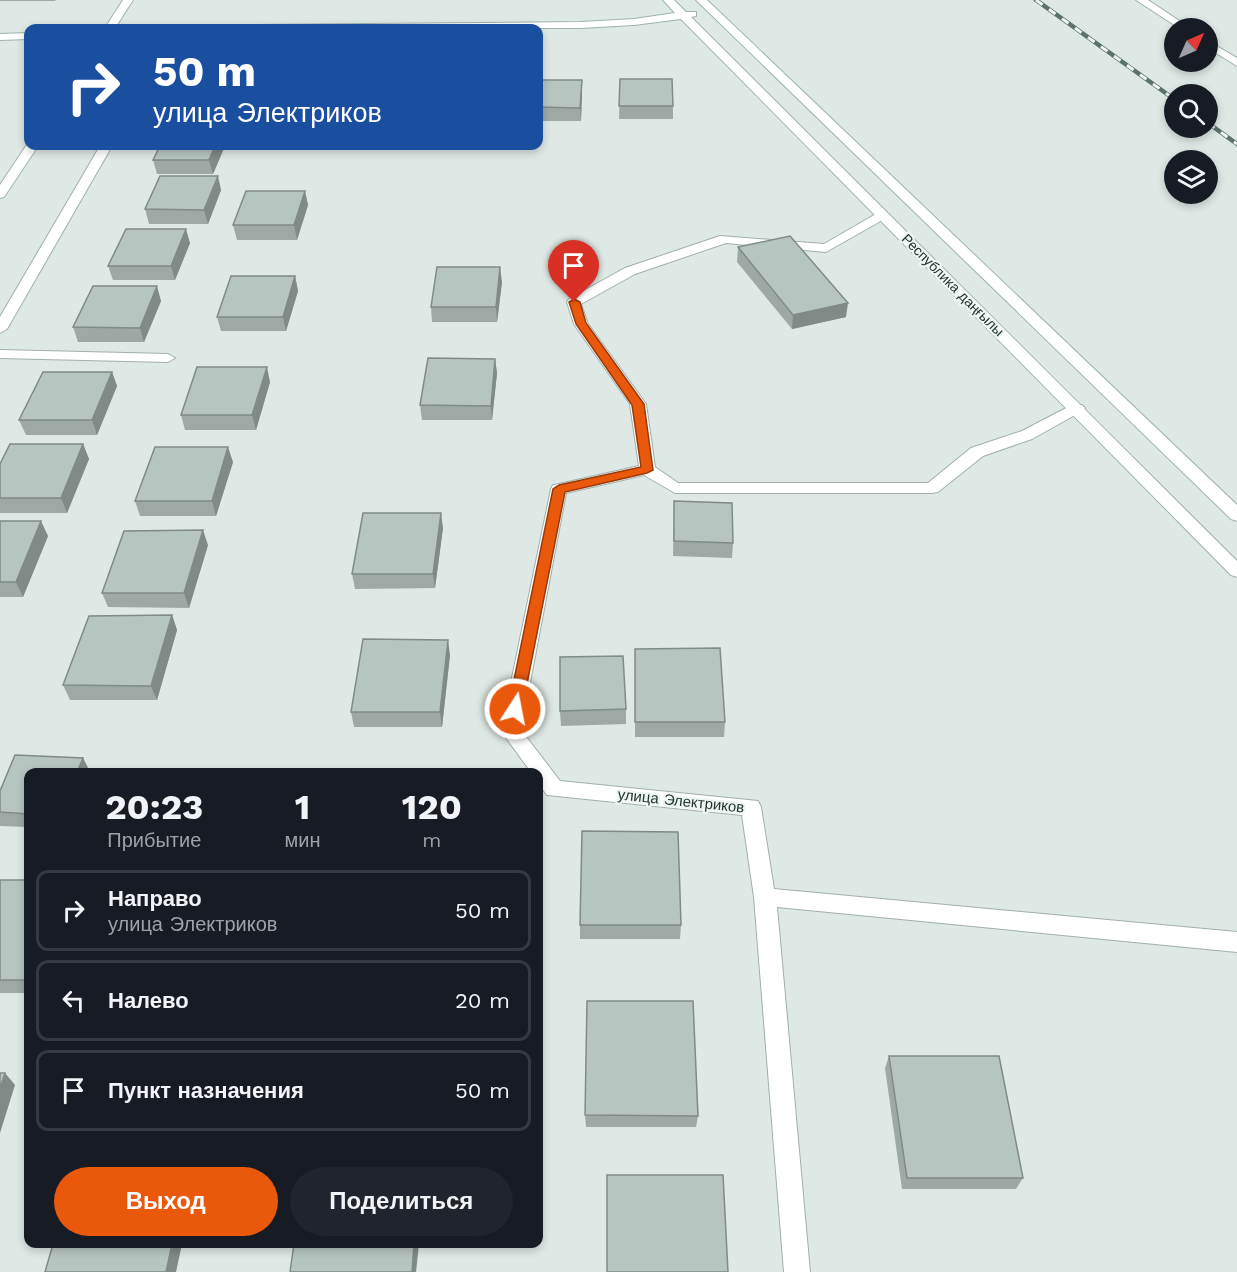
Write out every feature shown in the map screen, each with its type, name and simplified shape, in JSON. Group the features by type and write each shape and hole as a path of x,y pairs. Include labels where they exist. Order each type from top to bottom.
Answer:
{"street":[{"path":"113,24 128,0"},
{"name":"Республика даңғылы","path":"668,0 1237,571"},
{"path":"1141,0 1169,18"},
{"path":"543,25 634,22 685,15 707,5"},
{"name":"Республика даңғылы","path":"707,5 1237,515"},
{"path":"0,37 24,36"},
{"path":"1218,51 1237,63"},
{"path":"0,194 29,150"},
{"path":"0,329 104,150"},
{"path":"881,215 826,248 725,239 630,271 574,302 581,324 638,404 647,470 675,488 932,488 977,452 1027,435 1077,408"},
{"path":"0,354 168,358"},
{"name":"улица Электриков","path":"538,768 511,731 559,489 647,470"},
{"name":"улица Электриков","path":"543,774 554,789 751,807 765,897 797,1272"},
{"path":"765,897 1237,942"}],"building":[{"path":"620,79 672,79 673,106 619,106"},
{"path":"543,80 582,80 580,108 543,107"},
{"path":"158,150 213,150 209,160 153,160"},
{"path":"160,176 218,176 204,210 145,209"},
{"path":"246,191 305,191 294,225 233,225"},
{"path":"126,229 186,229 171,266 108,266"},
{"path":"790,236 848,303 793,315 738,247"},
{"path":"437,267 500,267 496,307 431,307"},
{"path":"231,276 295,276 283,317 217,317"},
{"path":"93,286 157,286 140,328 73,327"},
{"path":"428,358 495,359 491,406 420,405"},
{"path":"197,367 267,367 252,415 181,415"},
{"path":"43,372 112,372 92,420 19,420"},
{"path":"10,444 83,444 61,498 0,498 0,464"},
{"path":"155,447 228,447 212,501 135,501"},
{"path":"674,501 732,503 733,543 674,541"},
{"path":"363,513 441,513 433,574 352,574"},
{"path":"0,521 41,521 16,582 0,582"},
{"path":"203,530 184,593 102,593 124,531"},
{"path":"172,615 151,686 63,685 89,616"},
{"path":"363,639 448,640 440,712 351,712"},
{"path":"720,648 725,722 635,722 635,649"},
{"path":"623,656 626,709 560,711 560,657"},
{"path":"15,755 83,758 79,768 24,768 24,814 0,812 0,791"},
{"path":"582,831 678,832 681,925 580,925"},
{"path":"0,880 24,880 24,980 0,980"},
{"path":"587,1001 693,1001 698,1116 585,1115"},
{"path":"889,1056 999,1056 1023,1178 907,1178"},
{"path":"0,1073 5,1073 0,1089"},
{"path":"607,1175 723,1175 728,1272 607,1272"},
{"path":"52,1248 171,1248 166,1272 45,1272"},
{"path":"293,1248 414,1248 412,1272 290,1272"}],"railway":[{"path":"1036,0 1164,92"},
{"path":"1218,130 1237,144"}],"route":[{"path":"515,709 559,489 647,470 638,404 581,324 574,302"}]}
